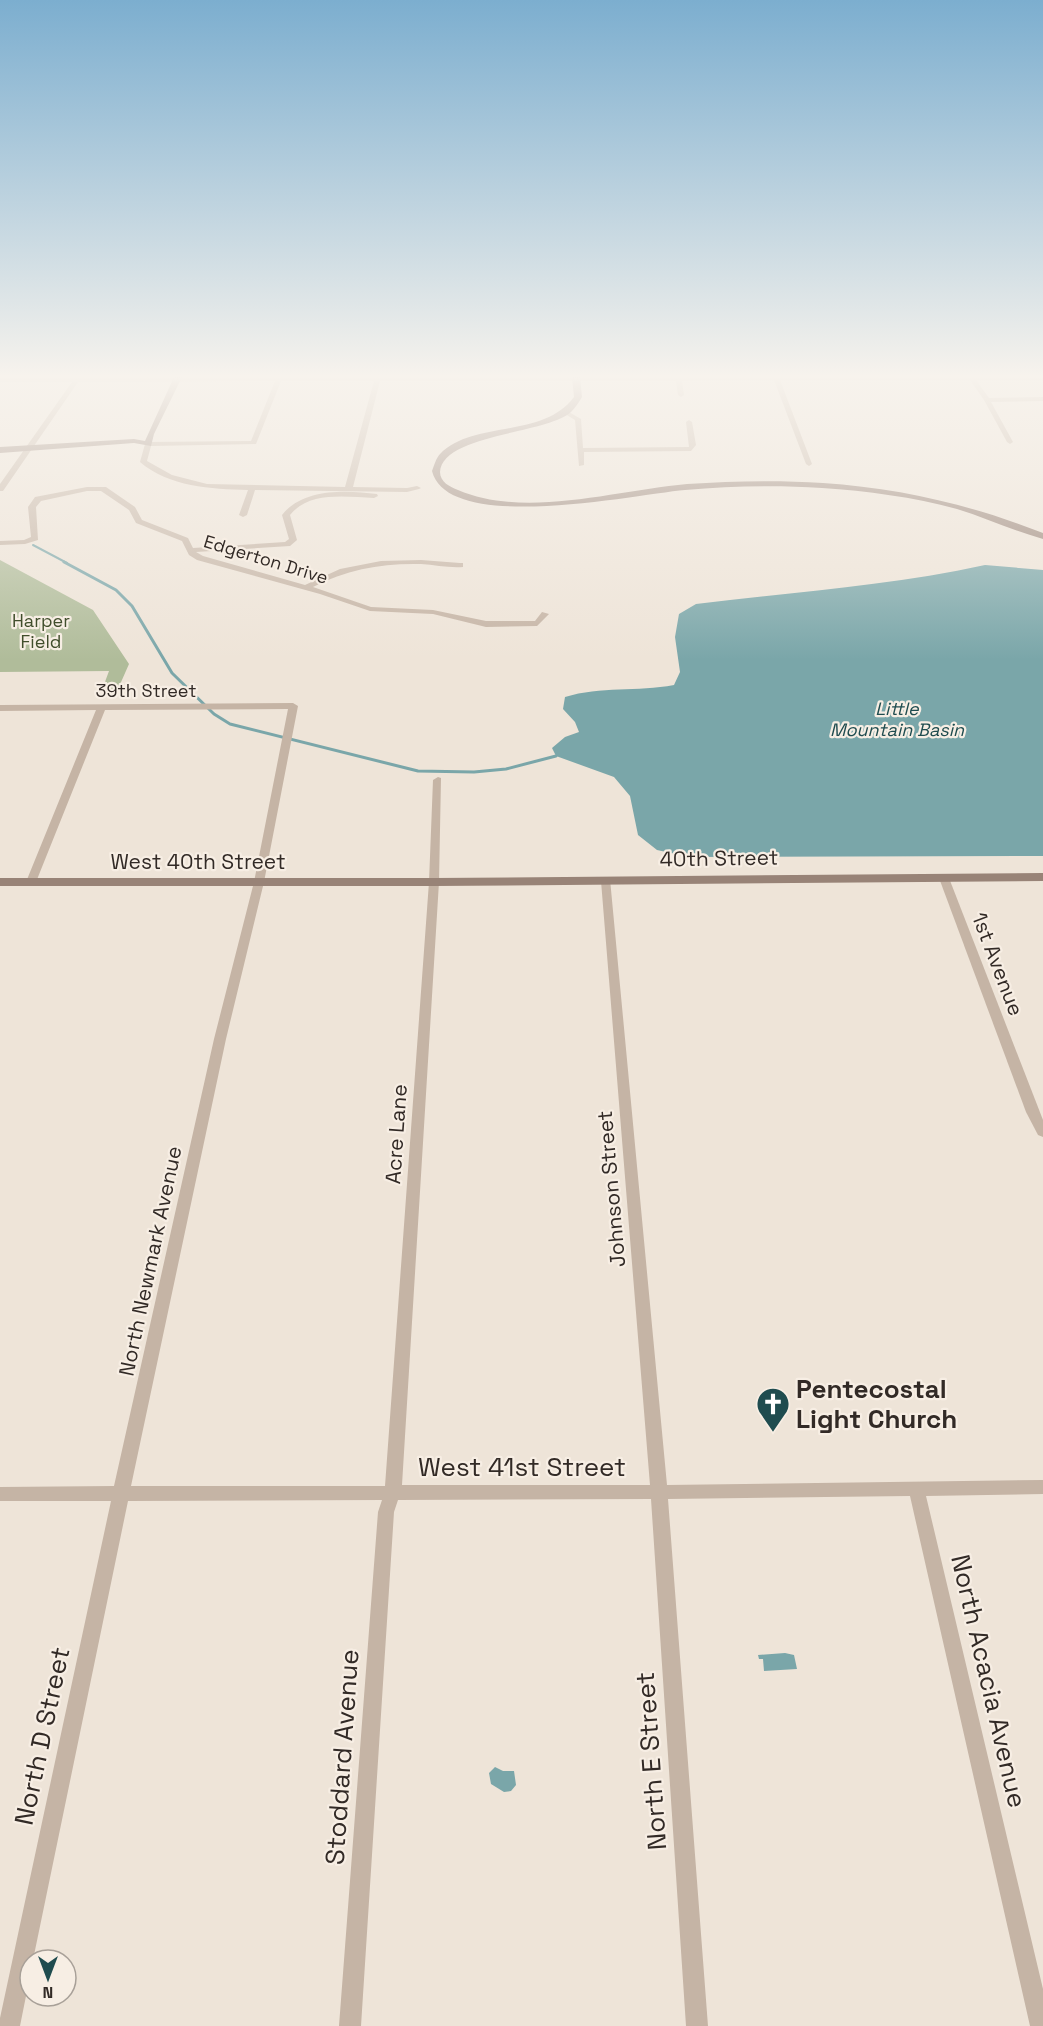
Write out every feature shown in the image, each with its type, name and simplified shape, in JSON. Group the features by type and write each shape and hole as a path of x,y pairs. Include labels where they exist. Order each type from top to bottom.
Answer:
{"main road":[{"path":"437,472 436,476 446,486 474,499 520,504 559,503 709,486 788,485 860,490 948,503 994,516 1043,536"},
{"name":"40th Street","path":"395,882 1043,877"},
{"name":"West 40th Street","path":"0,882 395,882"}],"street":[{"path":"0,489 12,472"},
{"path":"157,472 188,483 252,488 349,487 407,490"},
{"path":"349,487 353,472"},
{"name":"Edgerton Drive","path":"0,543 25,542 35,538 32,507 38,499 64,492 96,488 103,489 132,510 139,521 185,540 195,556 308,587 370,609 434,612 486,624 530,624 541,621 545,614"},
{"path":"243,515 252,488"},
{"path":"191,550 286,544 292,542 293,535 286,515 293,506 305,500 387,495 417,488"},
{"path":"308,587 336,572 369,565 400,562 460,565"},
{"name":"39th Street","path":"0,708 292,706"},
{"name":"North Newmark Avenue","path":"121,1493 220,1039 259,882 292,706"},
{"path":"31,882 102,707"},
{"name":"Acre Lane","path":"393,1492 434,882 438,780"},
{"name":"1st Avenue","path":"944,878 1032,1112 1043,1132"},
{"name":"Johnson Street","path":"606,881 659,1492"},
{"name":"West 41st Street","path":"0,1494 659,1492 1043,1486"},
{"name":"North Acacia Avenue","path":"916,1488 1041,2026"},
{"name":"Stoddard Avenue","path":"350,2026 386,1512 393,1492"},
{"name":"North E Street","path":"659,1492 697,2026"},
{"name":"North D Street","path":"9,2026 121,1493"}],"green space":[{"name":"Harper Field","path":"0,560 93,610 129,664 118,689 102,690 109,671 0,672"}],"water":[{"name":"Little Mountain Basin","path":"985,565 1043,570 1043,856 689,857 657,850 638,835 630,796 614,777 556,756 552,748 565,737 579,732 575,722 563,709 565,697 592,691 674,685 680,672 675,637 679,614 696,604 877,583"},
{"path":"785,1653 794,1655 797,1669 764,1671 763,1659 759,1659 758,1655"},
{"path":"495,1767 503,1771 514,1771 516,1785 511,1791 504,1792 491,1784 489,1773"}],"waterway":[{"path":"33,545 67,563"},
{"path":"64,562 116,590 132,606 172,673 214,714 230,724 418,771 474,772 506,769 556,756"}],"place":[{"name":"Pentecostal Light Church","path":"773,1433"}]}
